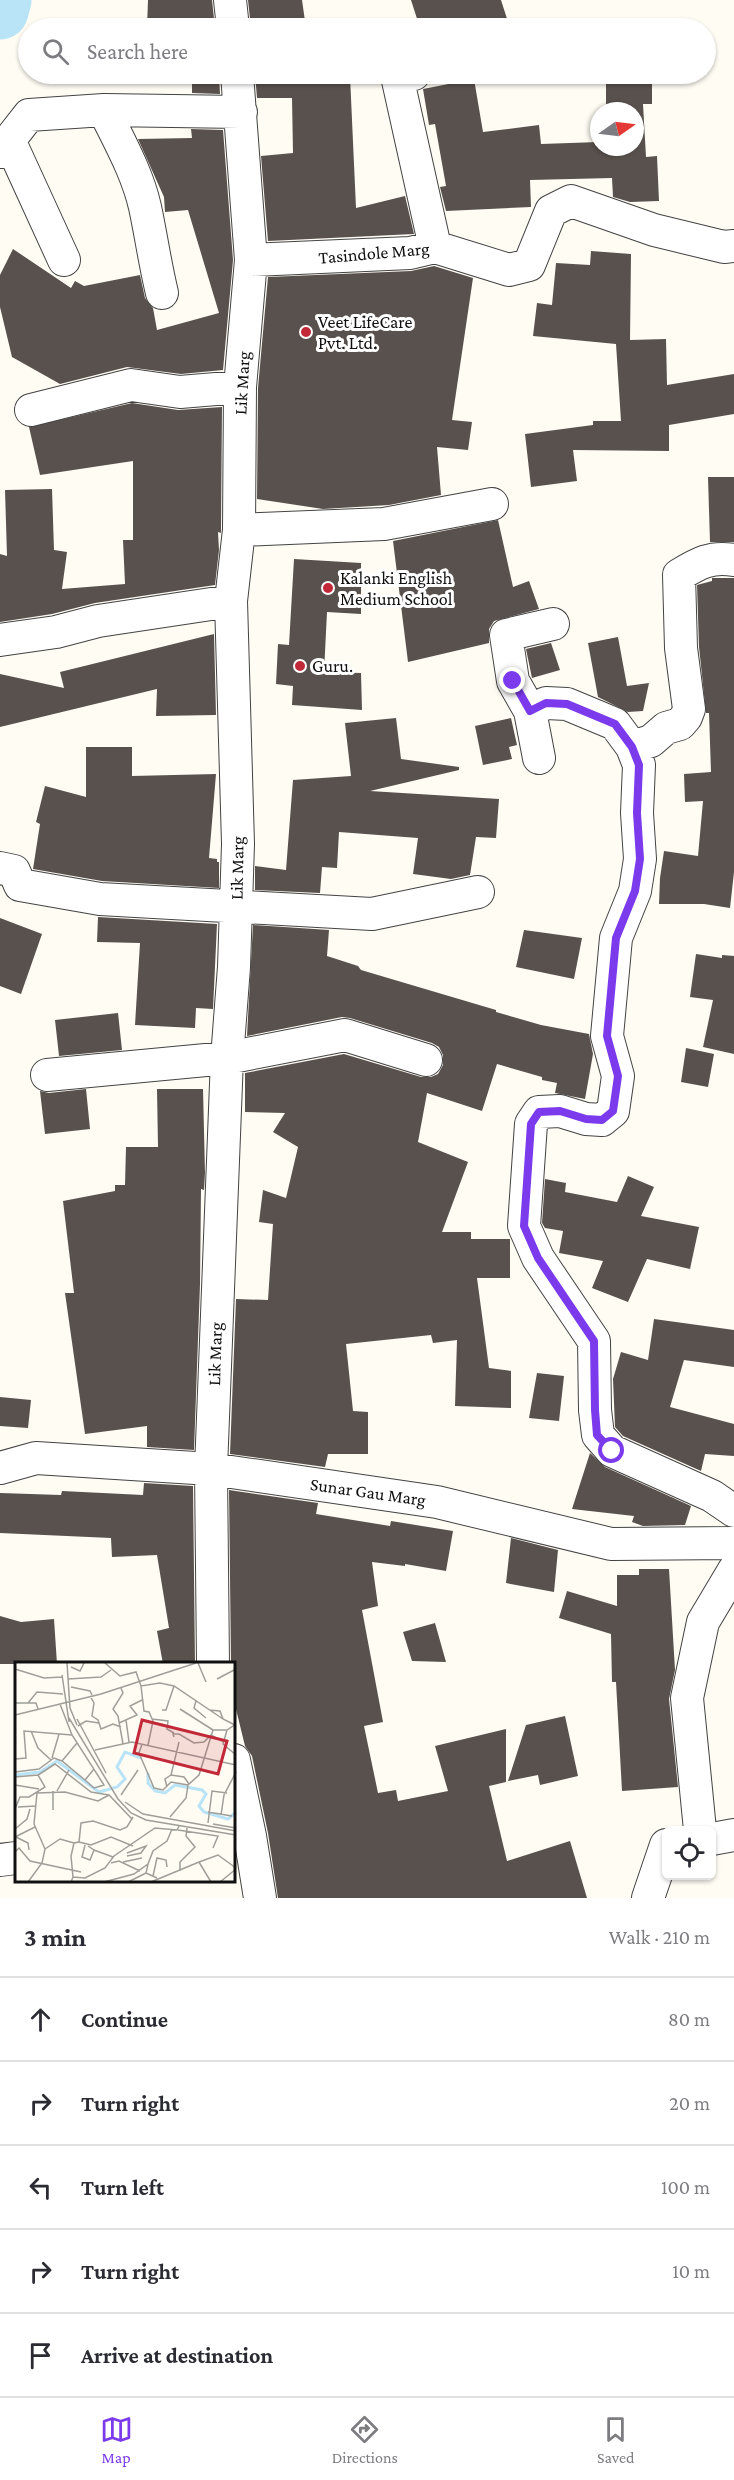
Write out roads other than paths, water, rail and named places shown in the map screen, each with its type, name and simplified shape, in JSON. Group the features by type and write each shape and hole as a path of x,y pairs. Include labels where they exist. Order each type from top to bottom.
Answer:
{"street":[{"path":"230,0 232,18"},
{"name":"Lik Marg","path":"213,1662 211,1468 238,844 231,601 239,530 240,387 251,260 238,84"},
{"path":"399,84 435,247"},
{"path":"64,260 5,147 28,115 104,110 242,112"},
{"path":"104,110 134,172 145,207 152,253 162,293"},
{"name":"Tasindole Marg","path":"251,260 410,253 435,247 509,270 529,265 551,210 571,201 654,230 724,248 734,246"},
{"path":"31,410 131,385 180,392 240,387"},
{"path":"239,530 384,524 492,504"},
{"path":"632,747 651,741 666,728 681,724 689,709 681,648 679,575 697,564 718,558 734,560"},
{"path":"0,640 56,632 98,621 231,601"},
{"path":"539,758 530,711 513,681 506,635 553,624"},
{"path":"530,711 546,703 567,704 615,724 632,747 639,765 637,813 640,859 635,891 616,938 607,1036 618,1076 613,1111 602,1120 586,1119 560,1111 539,1112 531,1124 524,1226 538,1258 594,1341 597,1435 612,1451 712,1496 734,1511"},
{"path":"0,868 14,871 20,885 100,899 372,914 478,892"},
{"path":"47,1075 227,1058 345,1035 426,1060"},
{"name":"Sunar Gau Marg","path":"0,1468 36,1458 211,1468 437,1502 611,1544 734,1544"},
{"path":"700,1826 687,1698 703,1622 734,1570"},
{"path":"236,1779 242,1836 260,1898"},
{"path":"716,1838 734,1835"},
{"path":"648,1898 662,1857"},
{"path":"0,1860 15,1858"}],"waterway":[{"path":"0,11 3,0"}],"place":[{"name":"Veet LifeCare Pvt. Ltd.","path":"306,332"},
{"name":"Kalanki English Medium School","path":"328,588"},
{"name":"Guru.","path":"300,666"}]}
